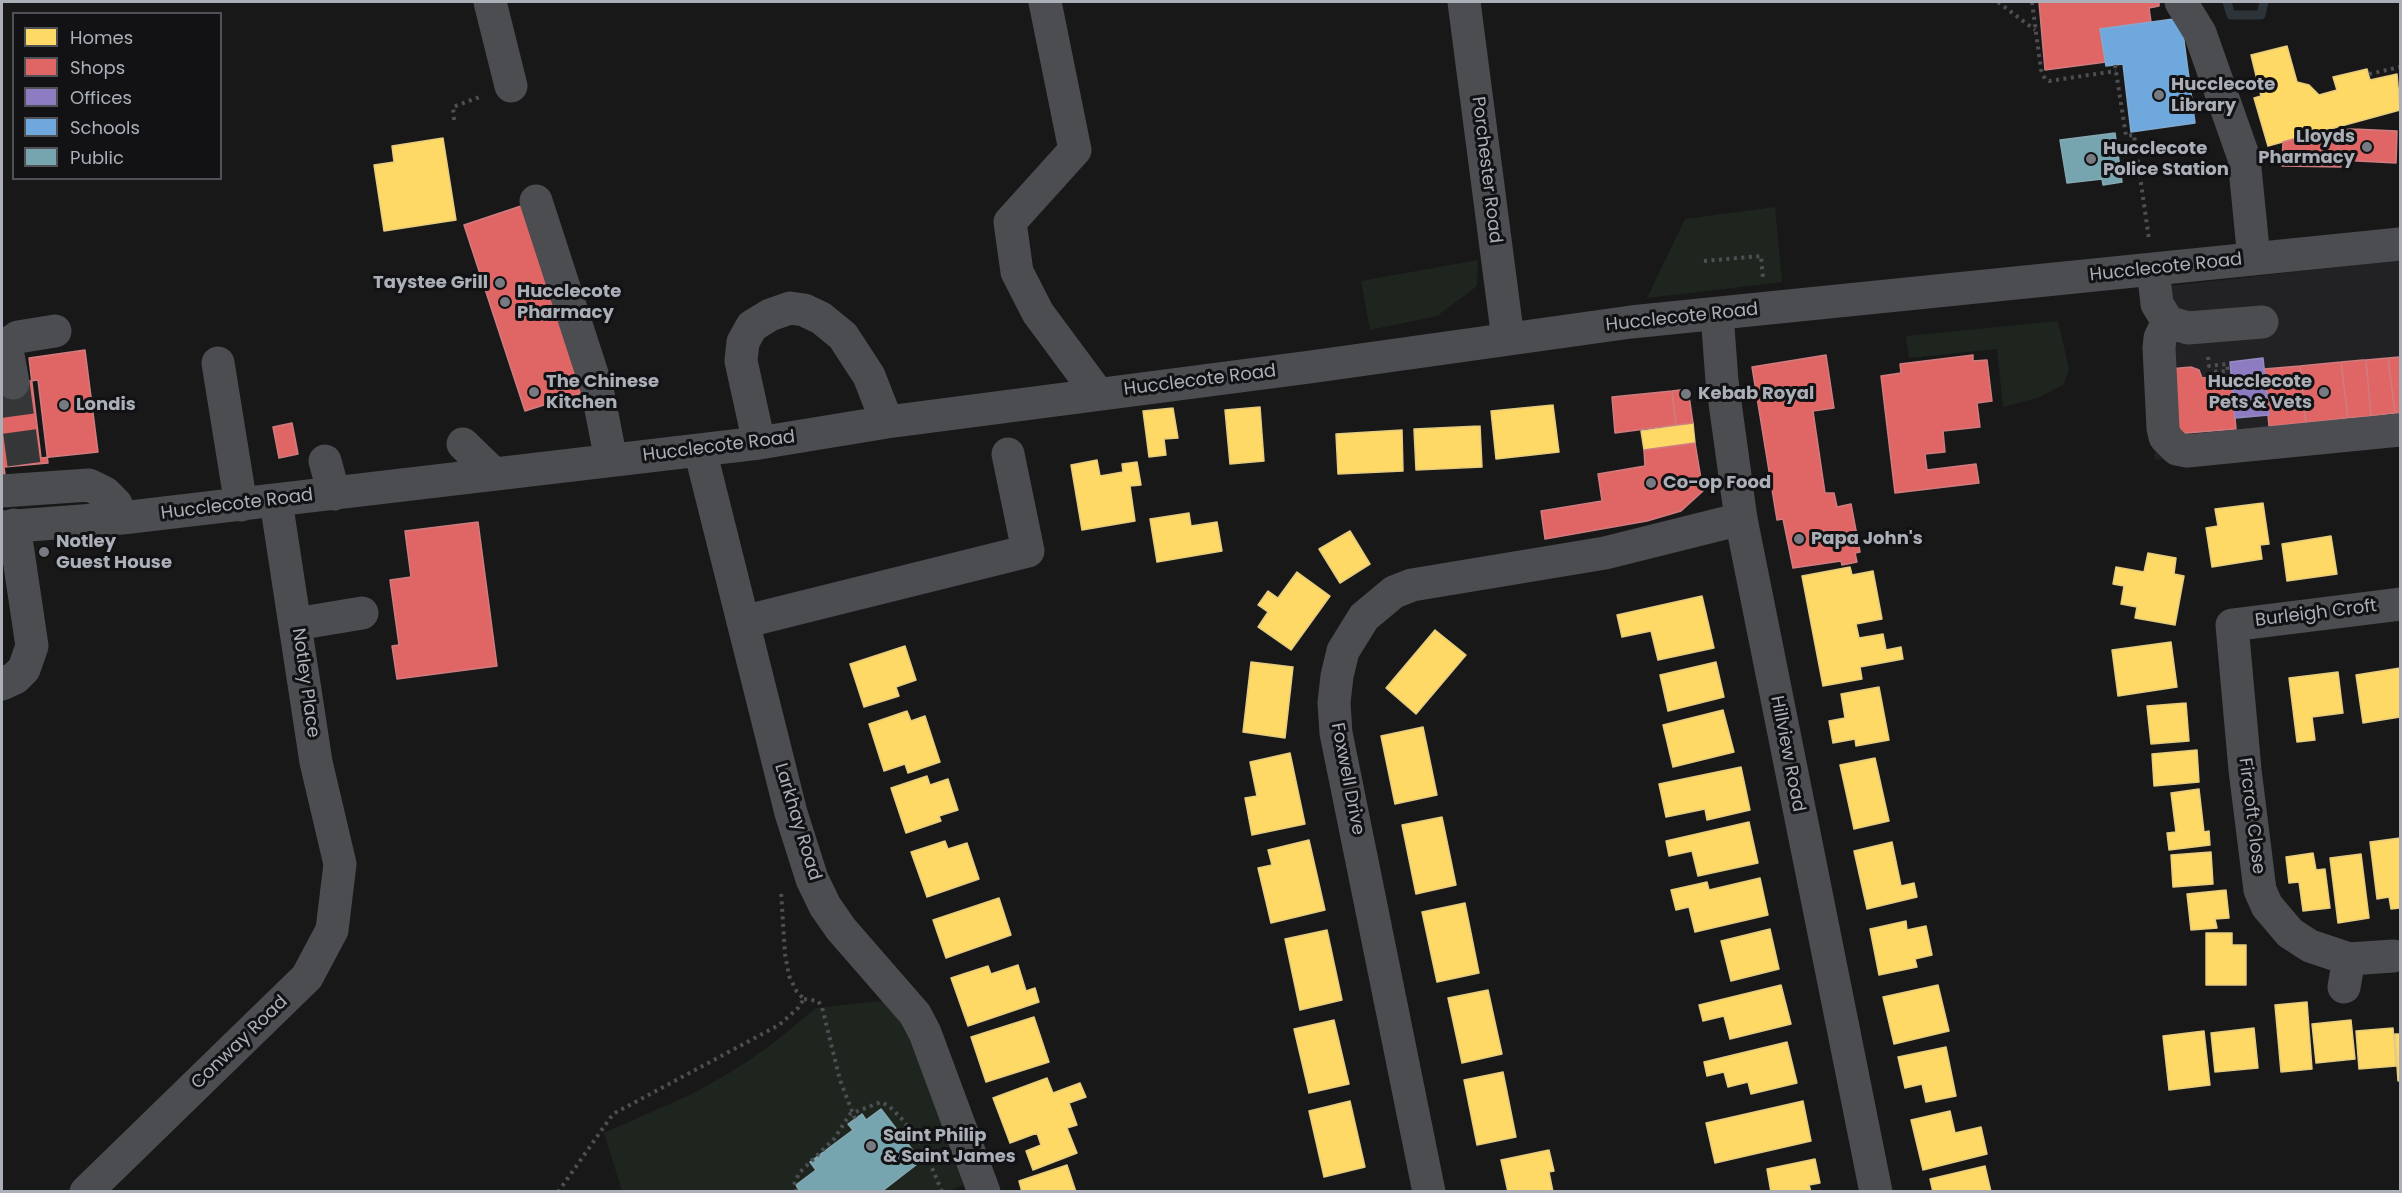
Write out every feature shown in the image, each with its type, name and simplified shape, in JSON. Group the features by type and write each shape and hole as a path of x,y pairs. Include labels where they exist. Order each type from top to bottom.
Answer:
{"street":[{"path":"490,2 511,86"},
{"path":"1045,2 1075,150 1010,222 1017,272 1038,313 1098,394"},
{"name":"Porchester Road","path":"1464,2 1508,339"},
{"path":"2181,2 2200,33 2244,158 2254,259"},
{"path":"536,201 597,389 611,460"},
{"name":"Hucclecote Road","path":"8,526 122,518 241,505 759,443 886,422 1508,339 1717,314 2400,244"},
{"path":"2153,269 2157,304 2168,322 2188,328 2262,322"},
{"path":"759,443 741,361 743,342 752,326 770,315 790,308 804,310 821,318 843,336 869,376 886,422"},
{"name":"Hillview Road","path":"1717,314 1724,404 1741,519 1876,1191"},
{"path":"2168,322 2160,338 2159,348 2163,428 2165,437 2177,449 2187,451 2400,430"},
{"path":"13,383 8,355 3,346 18,337 55,331"},
{"path":"218,363 241,505"},
{"path":"463,444 494,474"},
{"name":"Larkhay Road","path":"700,450 798,840 812,879 825,906 841,929 915,1014 925,1033 984,1191"},
{"path":"743,622 1028,551 1008,454"},
{"path":"326,461 333,494"},
{"path":"2,491 34,476 89,485 105,493 116,504 122,518"},
{"name":"Notley Place","path":"276,501 316,762 340,864"},
{"name":"Foxwell Drive","path":"1429,1191 1336,734 1334,703 1343,651 1364,617 1394,592 1412,585 1623,550 1741,519"},
{"path":"2,684 15,678 24,669 32,646 8,526"},
{"name":"Burleigh Croft","path":"2232,625 2400,604"},
{"path":"296,624 362,613"},
{"name":"Fircroft Close","path":"2232,625 2245,770 2260,890 2267,906 2290,933 2347,973 2393,956"},
{"name":"Conway Road","path":"86,1191 307,977 332,930 340,864"}],"path":[{"path":"1998,2 2035,30"},
{"path":"2032,2 2041,70 2045,78 2049,81 2116,71"},
{"path":"2115,65 2126,136 2134,135 2148,229"},
{"path":"2369,74 2400,67"},
{"path":"454,120 453,107 511,86"},
{"path":"1704,261 1761,256 1766,309"},
{"path":"2209,366 2210,375 2228,369"},
{"path":"781,889 785,954 789,976 797,992 804,999 818,1001 822,1007 840,1080 855,1119"},
{"path":"558,1191 613,1114 779,1025 804,999"},
{"path":"796,1191 794,1185 799,1173 834,1139 852,1113 877,1103 889,1106 923,1146 942,1191"}],"shaded area":[{"path":"1775,207 1782,282 1647,298 1685,219"},
{"path":"1478,260 1477,286 1437,316 1370,330 1361,281"},
{"path":"2400,260 2400,437 2155,460 2151,288"},
{"path":"2058,321 2069,369 2063,385 2037,398 2003,407 1997,349 1909,358 1906,336"},
{"path":"880,1001 888,1003 899,1013 934,1095 963,1185 946,1192 622,1191 604,1133 692,1094 729,1073 766,1049 816,1008"}],"building: Homes":[{"path":"2287,46 2297,82 2309,85 2319,95 2337,90 2333,77 2367,69 2370,80 2397,74 2400,110 2268,146 2254,98 2261,96 2251,55"},
{"path":"443,138 456,220 384,231 374,165 394,162 392,146"},
{"path":"1553,405 1559,452 1496,459 1491,411"},
{"path":"1260,407 1264,461 1230,464 1225,410"},
{"path":"1173,408 1178,438 1164,439 1166,455 1149,457 1143,411"},
{"path":"1693,423 1695,443 1644,450 1641,431"},
{"path":"1480,426 1482,467 1416,470 1414,429"},
{"path":"1402,430 1403,471 1338,474 1336,434"},
{"path":"1097,460 1100,476 1123,472 1122,464 1137,462 1141,485 1130,486 1135,521 1082,530 1071,465"},
{"path":"2263,503 2269,544 2260,545 2262,559 2212,567 2206,528 2218,526 2215,509"},
{"path":"1189,513 1191,526 1217,522 1222,551 1157,562 1150,519"},
{"path":"1350,531 1370,564 1340,583 1319,549"},
{"path":"2331,536 2337,574 2287,581 2282,544"},
{"path":"2148,553 2176,558 2174,574 2184,576 2175,625 2135,618 2137,607 2121,604 2124,586 2113,584 2116,567 2144,572"},
{"path":"1850,567 1852,575 1873,571 1882,619 1856,624 1859,638 1883,634 1886,650 1901,647 1903,659 1860,667 1862,679 1823,686 1802,576"},
{"path":"1297,572 1330,596 1291,650 1258,627 1268,612 1258,605 1268,591 1278,598"},
{"path":"1702,596 1714,648 1658,660 1651,631 1622,637 1617,615"},
{"path":"1435,630 1466,655 1416,714 1386,688"},
{"path":"2171,642 2177,687 2118,696 2112,650"},
{"path":"905,646 916,680 896,687 899,696 864,707 850,664"},
{"path":"1251,662 1293,667 1285,738 1243,732"},
{"path":"1716,662 1724,697 1668,711 1660,675"},
{"path":"2400,668 2400,717 2363,723 2356,675"},
{"path":"2338,672 2343,713 2312,717 2315,740 2297,742 2289,678"},
{"path":"1879,687 1889,740 1856,746 1855,739 1833,743 1829,721 1845,718 1841,694"},
{"path":"2186,703 2189,741 2151,744 2147,706"},
{"path":"1723,710 1734,752 1673,767 1663,725"},
{"path":"907,711 911,721 925,716 940,762 908,773 905,764 884,771 869,724"},
{"path":"1423,727 1437,795 1395,804 1381,736"},
{"path":"2197,750 2199,782 2154,786 2152,754"},
{"path":"1290,753 1305,824 1252,835 1245,798 1257,796 1250,762"},
{"path":"1875,758 1889,821 1854,829 1840,765"},
{"path":"1741,767 1750,810 1707,820 1705,809 1666,817 1659,784"},
{"path":"927,776 930,785 948,779 958,810 939,816 941,821 906,833 891,788"},
{"path":"2199,789 2204,832 2209,831 2210,845 2169,850 2167,833 2176,832 2171,793"},
{"path":"1442,817 1456,885 1416,894 1402,825"},
{"path":"1749,822 1758,863 1698,876 1692,851 1669,856 1666,841"},
{"path":"2400,838 2400,908 2391,909 2389,897 2377,899 2370,842"},
{"path":"1309,840 1325,910 1271,923 1258,868 1272,865 1268,850"},
{"path":"945,841 948,849 967,843 979,879 927,897 911,852"},
{"path":"1892,842 1901,886 1914,883 1917,897 1867,909 1854,851"},
{"path":"2211,852 2213,884 2173,887 2171,855"},
{"path":"2313,853 2316,870 2325,869 2330,908 2303,911 2299,882 2289,883 2286,857"},
{"path":"2361,854 2369,918 2338,923 2330,858"},
{"path":"1760,878 1768,915 1695,932 1689,907 1676,910 1671,890 1707,882 1709,890"},
{"path":"2226,890 2229,918 2215,919 2217,928 2191,930 2187,894"},
{"path":"999,898 1011,935 946,958 933,920"},
{"path":"1465,903 1479,973 1437,982 1422,912"},
{"path":"1906,921 1907,930 1926,926 1932,955 1915,959 1917,967 1879,975 1870,929"},
{"path":"1770,929 1779,969 1731,981 1721,941"},
{"path":"1327,930 1342,1000 1300,1010 1285,939"},
{"path":"2206,933 2232,933 2232,945 2246,945 2246,985 2206,985"},
{"path":"1018,965 1026,991 1035,988 1039,1002 968,1026 951,978 988,966 991,974"},
{"path":"1781,985 1791,1024 1730,1039 1724,1016 1703,1021 1699,1005"},
{"path":"1938,985 1949,1031 1894,1044 1883,997"},
{"path":"1488,990 1502,1054 1462,1063 1448,998"},
{"path":"2307,1002 2312,1069 2281,1072 2275,1005"},
{"path":"1034,1017 1049,1062 986,1082 971,1037"},
{"path":"1334,1020 1349,1084 1309,1093 1294,1029"},
{"path":"2351,1020 2355,1059 2316,1063 2312,1024"},
{"path":"2254,1028 2258,1068 2215,1072 2211,1033"},
{"path":"2393,1028 2396,1066 2359,1069 2356,1031"},
{"path":"2204,1031 2210,1085 2169,1090 2163,1036"},
{"path":"2395,1034 2400,1034 2400,1080 2398,1081"},
{"path":"1787,1042 1797,1083 1751,1094 1748,1082 1728,1087 1724,1072 1707,1076 1704,1062"},
{"path":"1946,1047 1956,1096 1926,1102 1922,1084 1905,1088 1898,1057"},
{"path":"1503,1072 1516,1137 1477,1145 1464,1080"},
{"path":"1047,1078 1053,1093 1080,1083 1086,1097 1069,1103 1077,1125 1067,1128 1077,1153 1033,1170 1026,1151 1041,1145 1037,1133 1010,1143 993,1098"},
{"path":"1350,1101 1365,1167 1324,1177 1309,1111"},
{"path":"1803,1101 1811,1141 1715,1163 1706,1123"},
{"path":"1950,1111 1955,1133 1981,1127 1987,1154 1923,1170 1911,1120"},
{"path":"1549,1150 1554,1171 1549,1172 1553,1192 1508,1192 1501,1160"},
{"path":"1815,1159 1820,1183 1809,1185 1811,1192 1771,1192 1767,1169"},
{"path":"1067,1165 1076,1192 1022,1192 1019,1181"},
{"path":"1985,1166 1991,1192 1933,1192 1930,1179"}],"building: Shops":[{"path":"2039,2 2159,2 2159,6 2149,8 2151,22 2100,29 2106,62 2045,70"},
{"name":"Lloyds Pharmacy","path":"2338,130 2397,131 2396,163 2338,160"},
{"path":"2319,132 2338,134 2338,160 2341,160 2341,167 2282,166 2283,142"},
{"path":"527,204 588,391 525,411 464,225"},
{"name":"Londis","path":"85,350 98,452 41,458 29,358"},
{"path":"1826,355 1834,408 1813,411 1825,493 1834,493 1837,507 1851,504 1860,552 1855,553 1857,562 1842,565 1841,561 1793,568 1783,519 1777,520 1752,367"},
{"path":"1973,355 1973,361 1987,360 1992,401 1977,403 1980,427 1943,431 1945,452 1925,454 1927,470 1976,464 1979,483 1895,493 1881,376 1901,373 1900,364"},
{"path":"2400,357 2400,413 2395,413 2388,358"},
{"path":"2388,358 2395,413 2371,416 2366,360"},
{"path":"2366,360 2371,416 2348,418 2341,362"},
{"name":"Hucclecote Pets & Vets","path":"2341,362 2348,418 2306,423 2300,366"},
{"path":"2300,366 2306,423 2269,426 2264,369"},
{"path":"2191,367 2199,370 2202,378 2231,375 2236,429 2174,434 2169,369"},
{"path":"38,380 48,463 4,467 6,483 2,483 2,384"},
{"path":"1688,389 1693,423 1676,425 1672,391"},
{"path":"1672,391 1676,425 1615,433 1612,397"},
{"path":"292,423 298,454 279,458 273,427"},
{"name":"Co-op Food","path":"1695,443 1703,491 1681,511 1647,521 1545,539 1541,511 1602,501 1598,474 1645,466 1644,450"},
{"path":"478,522 497,666 397,679 392,646 399,645 390,580 411,577 405,531"}],"building: Offices":[{"path":"2263,358 2269,415 2235,418 2230,362"}],"building: Schools":[{"name":"Hucclecote Library","path":"2181,18 2195,123 2131,132 2123,64 2106,66 2100,29"}],"building: Public":[{"name":"Hucclecote Police Station","path":"2115,133 2122,182 2103,185 2102,179 2067,183 2060,140"},
{"name":"Saint Philip & Saint James","path":"881,1109 921,1161 881,1192 800,1192 796,1185 816,1170 810,1162 853,1130 848,1124 862,1114 866,1120"}],"waterway":[{"path":"2227,2 2231,15 2261,15 2264,2"}],"tunnel":[{"path":"13,383 24,465"}],"place":[{"name":"Hucclecote Library","path":"2159,95"},
{"name":"Lloyds Pharmacy","path":"2367,147"},
{"name":"Hucclecote Police Station","path":"2091,159"},
{"name":"Taystee Grill","path":"500,283"},
{"name":"Hucclecote Pharmacy","path":"505,302"},
{"name":"The Chinese Kitchen","path":"534,392"},
{"name":"Hucclecote Pets & Vets","path":"2324,392"},
{"name":"Kebab Royal","path":"1686,394"},
{"name":"Londis","path":"64,405"},
{"name":"Co-op Food","path":"1651,483"},
{"name":"Papa John's","path":"1799,539"},
{"name":"Notley Guest House","path":"44,552"},
{"name":"Saint Philip & Saint James","path":"871,1146"}]}
